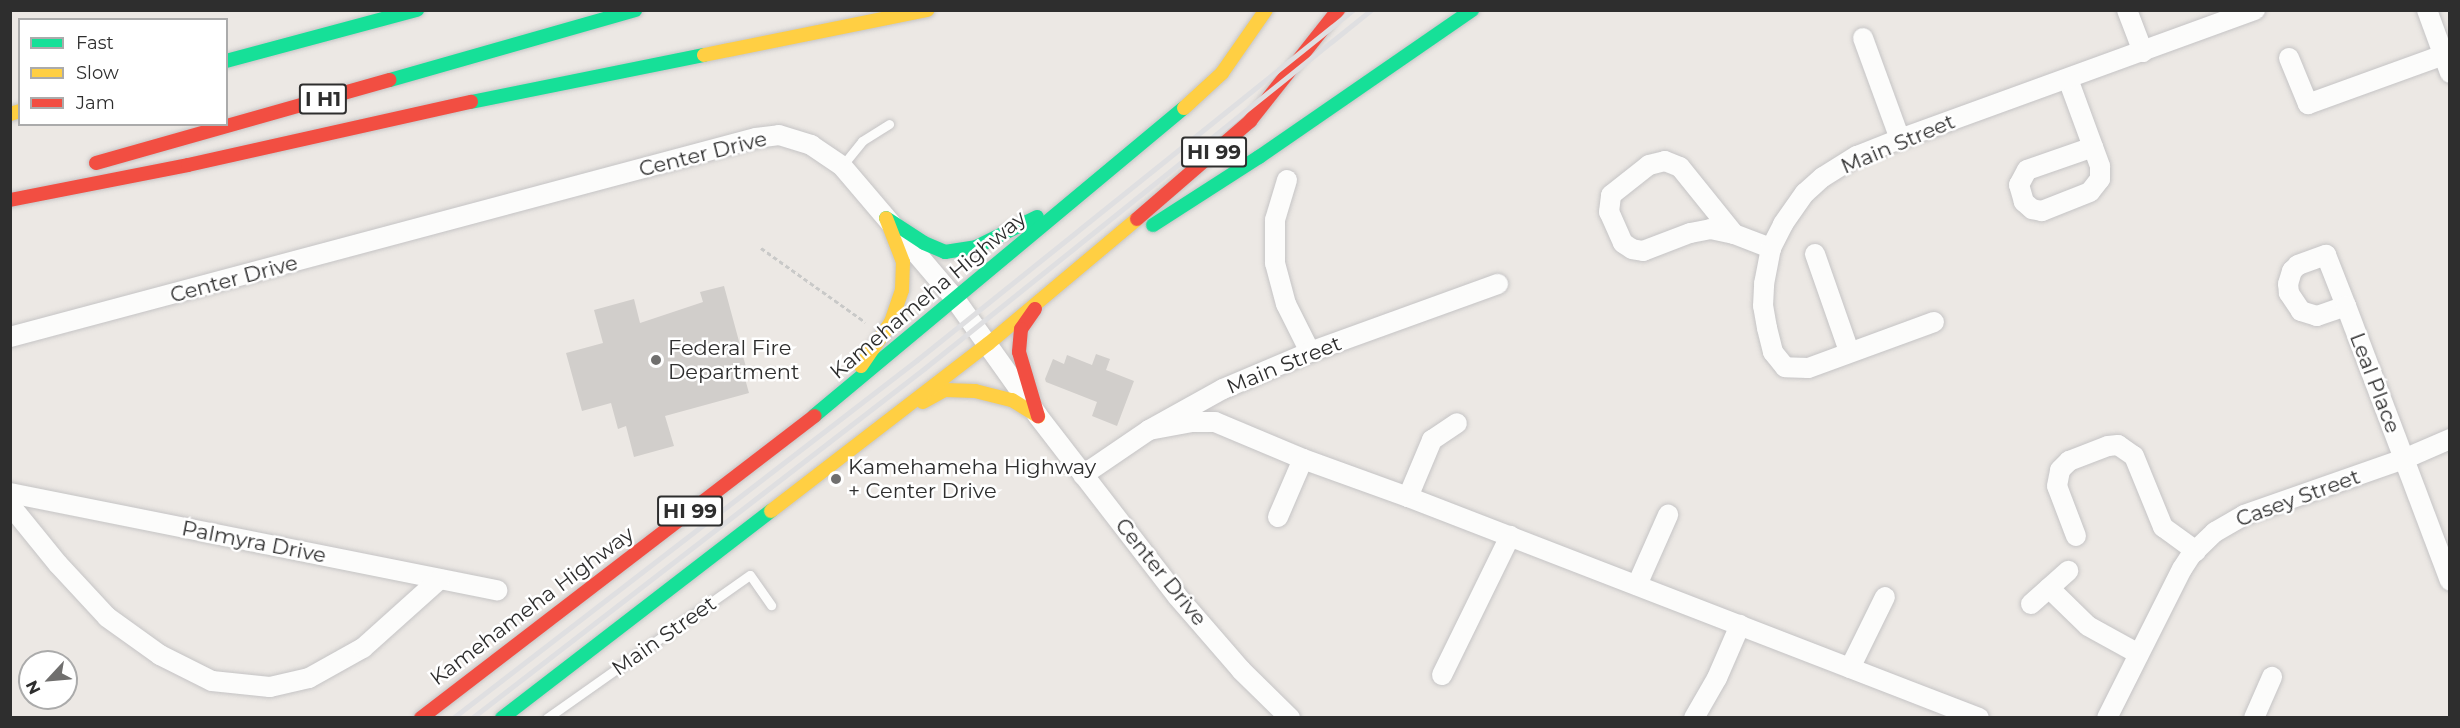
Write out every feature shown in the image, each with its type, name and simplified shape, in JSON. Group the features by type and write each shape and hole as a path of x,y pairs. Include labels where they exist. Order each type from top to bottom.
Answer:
{"main road":[{"path":"228,60 417,10"},
{"name":"I H1","path":"228,125 635,10"},
{"path":"10,200 188,165 455,105 928,10"},
{"name":"Kamehameha Highway","path":"421,717 843,394 1174,117 1222,73 1266,10"},
{"name":"HI 99","path":"502,717 878,426 988,344 1072,276 1250,122 1338,10"},
{"path":"1072,276 1259,157 1472,10"},
{"name":"I H1","path":"87,165 225,126"},
{"path":"10,187 32,180"},
{"path":"886,218 924,243 945,252 976,247 1075,199"},
{"path":"843,394 891,322 902,290 903,262 886,218"},
{"path":"1038,304 1021,329 1018,352 1038,416"},
{"path":"878,426 945,390 975,391 1012,400 1038,416"}],"street":[{"path":"2127,10 2143,52"},
{"name":"Main Street","path":"1934,322 1849,351 1808,368 1785,368 1773,352 1763,306 1771,248 1783,224 1805,193 1823,177 1857,156 2255,10"},
{"path":"2289,58 2308,104 2446,64 2427,10"},
{"path":"1863,38 1900,139"},
{"path":"2068,80 2093,147"},
{"name":"Center Drive","path":"10,336 756,138 779,135 812,145 842,166 956,299 1038,416 1178,596 1241,670 1290,717"},
{"path":"1734,234 1680,167 1673,163 1661,161 1649,165 1616,190 1609,202 1609,212 1618,237 1625,246 1635,250 1646,250 1690,233 1710,229 1734,234 1771,248"},
{"path":"1287,180 1275,220 1275,263 1286,304 1310,352"},
{"path":"1815,254 1849,351"},
{"name":"Main Street","path":"1083,475 1149,430 1223,389 1310,352 1498,284"},
{"name":"Leal Place","path":"2346,306 2450,581"},
{"path":"1149,430 1192,422 1215,422 1303,459 1510,536 1966,715"},
{"path":"1408,497 1432,440 1457,423"},
{"name":"Casey Street","path":"2107,717 2182,569 2215,532 2244,515 2404,459 2450,439"},
{"path":"2076,536 2057,486 2060,470 2069,461 2108,446 2118,446 2134,456 2163,527 2196,551"},
{"path":"1278,518 1303,459"},
{"name":"Palmyra Drive","path":"10,494 497,590"},
{"path":"10,506 58,564 107,617 160,655 212,681 270,687 309,678 363,648 440,579"},
{"path":"1636,585 1668,515"},
{"path":"1442,675 1510,536"},
{"path":"2031,604 2068,571"},
{"path":"2049,588 2088,626 2139,654"},
{"path":"1850,668 1885,597"},
{"path":"1694,717 1717,678 1740,625"},
{"path":"2254,717 2272,677"}],"lane":[{"path":"842,166 862,141 889,124"},
{"name":"Main Street","path":"548,717 750,575 771,605"}],"path":[{"path":"761,248 871,326"}],"building":[{"name":"Federal Fire Department","path":"724,286 746,367 742,368 749,393 665,416 674,446 634,457 626,426 618,429 611,403 582,411 566,353 603,343 594,310 634,299 640,323 703,302 700,292"},
{"path":"1096,354 1110,359 1106,370 1134,381 1117,426 1092,416 1097,402 1046,382 1045,379 1053,359 1064,364 1067,355 1092,365"}],"railway":[{"path":"453,718 917,360 1353,10"},
{"path":"472,718 925,368 1371,10"}],"traffic: fast":[{"path":"228,60 417,10"},
{"path":"390,80 635,10"},
{"path":"1153,225 1259,157 1472,10"},
{"path":"471,102 704,55"},
{"path":"814,416 1184,108"},
{"path":"886,218 924,243 945,252 976,247 1037,217"},
{"path":"502,718 771,511"}],"traffic: slow":[{"path":"704,55 928,10"},
{"path":"1184,108 1222,73 1266,10"},
{"path":"10,114 18,112"},
{"path":"861,366 891,322 902,290 903,262 886,218"},
{"path":"771,511 988,344 1137,219"},
{"path":"923,402 945,390 975,391 1012,400 1038,416"}],"traffic: jam":[{"path":"1137,219 1250,121 1338,10"},
{"path":"228,126 390,80"},
{"path":"10,200 188,165 471,102"},
{"path":"96,163 227,126"},
{"path":"1035,309 1021,329 1019,352 1038,416"},
{"path":"421,718 814,416"}],"place":[{"name":"Federal Fire Department","path":"656,360"},
{"name":"Kamehameha Highway + Center Drive","path":"836,479"}]}
